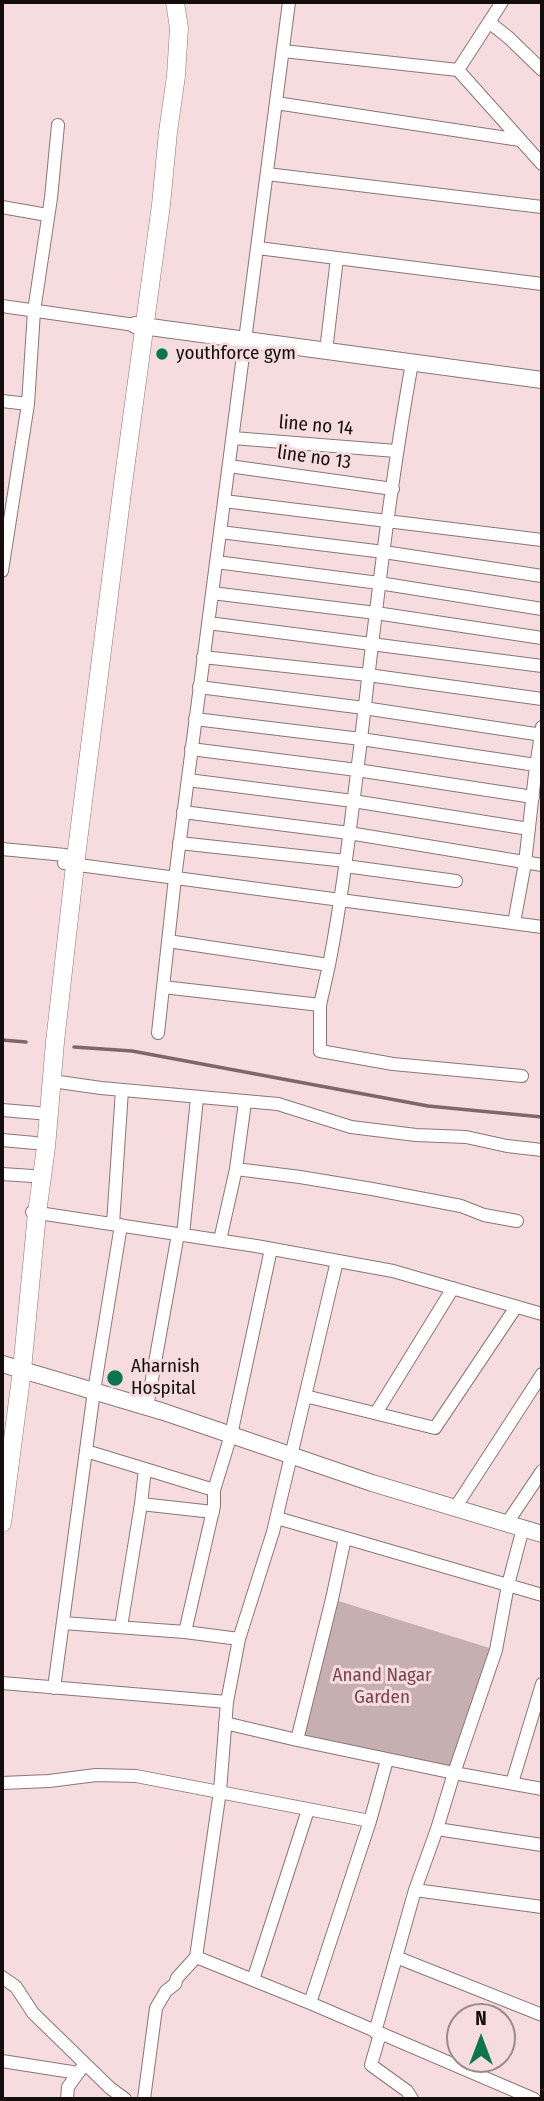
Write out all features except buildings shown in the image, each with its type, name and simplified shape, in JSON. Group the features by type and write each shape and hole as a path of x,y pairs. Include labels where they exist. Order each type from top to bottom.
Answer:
{"main road":[{"path":"33,1212 32,1176 38,1113 50,1041 68,861 139,325 172,48 168,2"},
{"path":"139,325 162,205 176,76 179,28 175,2"},
{"path":"2,1445 33,1212 47,1147 52,1081 50,1041"},
{"path":"2,1523 12,1367"}],"street":[{"path":"158,1034 183,812 247,340 289,2"},
{"path":"458,70 502,2"},
{"path":"489,22 542,69"},
{"path":"283,51 458,70 542,164"},
{"path":"276,103 520,140"},
{"path":"2,563 28,404 34,311 51,198 58,125"},
{"path":"267,174 542,207"},
{"path":"2,208 47,215"},
{"path":"258,248 542,284"},
{"path":"326,351 337,258"},
{"path":"2,306 542,380"},
{"path":"412,363 396,452 341,900 320,1004 320,1051 393,1064 522,1076"},
{"path":"2,401 28,404"},
{"name":"line no 14","path":"233,438 396,452"},
{"name":"line no 13","path":"229,466 393,489"},
{"path":"224,501 542,541"},
{"path":"220,532 384,552 542,576"},
{"path":"216,562 379,583 542,609"},
{"path":"212,593 376,613 542,638"},
{"path":"208,623 542,666"},
{"path":"203,657 368,675 542,699"},
{"path":"200,687 542,732 533,797 534,822 514,923"},
{"path":"195,719 361,739 538,771"},
{"path":"191,749 357,770 533,797"},
{"path":"188,780 534,822"},
{"path":"183,812 349,834 542,866"},
{"path":"180,843 346,863 456,881"},
{"path":"2,849 175,878 542,927"},
{"path":"168,940 329,965"},
{"path":"163,987 320,1004"},
{"path":"52,1081 197,1098 278,1104 351,1127 466,1138 542,1150"},
{"path":"54,1688 117,1225 122,1090"},
{"path":"147,1407 181,1235 197,1098"},
{"path":"220,1240 236,1169 245,1102"},
{"path":"2,1110 38,1113"},
{"path":"2,1140 36,1143"},
{"path":"236,1169 372,1189 461,1206 484,1215 517,1221"},
{"path":"2,1174 32,1176"},
{"path":"33,1212 220,1240 393,1271 542,1314"},
{"path":"185,1632 213,1512 214,1490 231,1435 271,1249"},
{"path":"144,2099 156,2008 166,1991 175,1984 177,1978 196,1957 220,1791 227,1702 239,1639 277,1518 337,1261"},
{"path":"376,1413 453,1289"},
{"path":"306,1396 435,1428 516,1307"},
{"path":"12,1367 147,1407 372,1483 542,1534"},
{"path":"455,1508 542,1374"},
{"path":"86,1451 214,1490"},
{"path":"121,1628 145,1469"},
{"path":"412,2099 408,2091 371,2065 415,1890 496,1650 515,1526 542,1471"},
{"path":"141,1504 213,1512"},
{"path":"277,1518 542,1595"},
{"path":"298,1740 345,1538"},
{"path":"63,1623 239,1639"},
{"path":"2,1683 227,1702"},
{"path":"512,1783 542,1684"},
{"path":"225,1723 387,1760 542,1789"},
{"path":"310,2003 370,1821 387,1760"},
{"path":"2,1783 49,1782 96,1775 136,1776 370,1821"},
{"path":"253,1980 308,1810"},
{"path":"437,1829 542,1845"},
{"path":"415,1890 542,1907"},
{"path":"196,1957 534,2099"},
{"path":"396,1958 542,2015"},
{"path":"2,1977 16,1987 33,2013 81,2068 125,2099"},
{"path":"2,2061 81,2068"},
{"path":"67,2099 68,2087 81,2068"}],"green space":[{"name":"Anand Nagar Garden","path":"332,1599 496,1650 454,1773 297,1740"}],"waterway":[{"path":"2,1040 26,1042"},
{"path":"74,1047 132,1051 428,1106 542,1117"}],"place":[{"name":"youthforce gym","path":"162,354"},
{"name":"Aharnish Hospital","path":"115,1378"}]}
